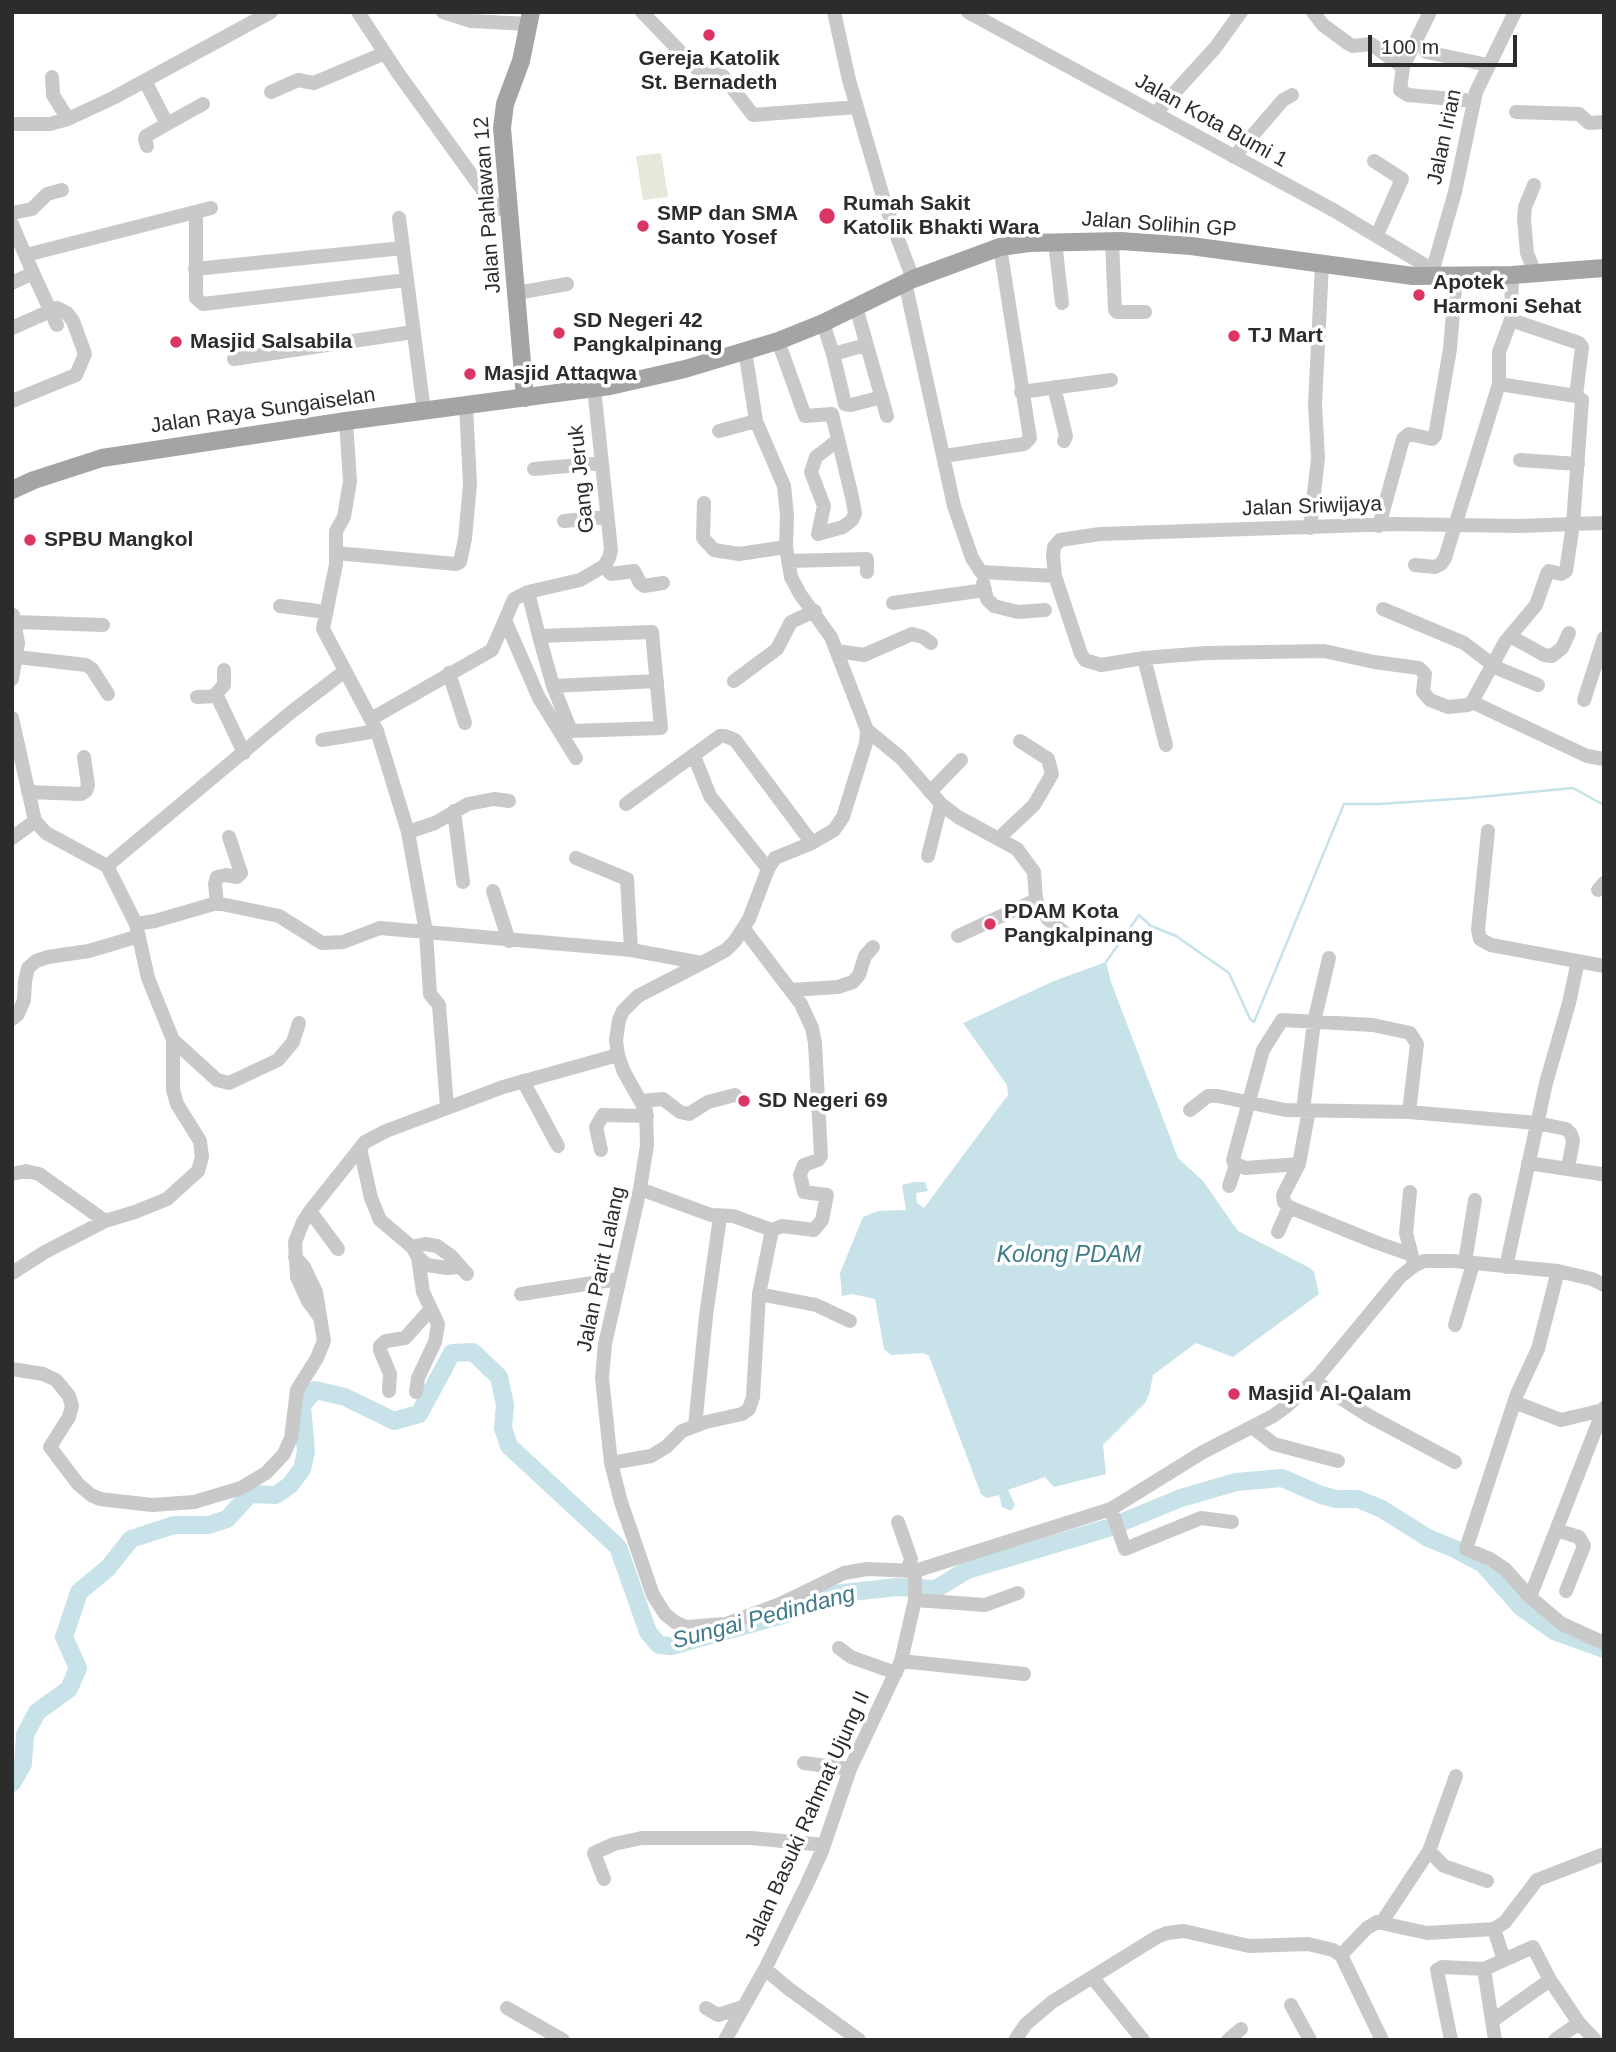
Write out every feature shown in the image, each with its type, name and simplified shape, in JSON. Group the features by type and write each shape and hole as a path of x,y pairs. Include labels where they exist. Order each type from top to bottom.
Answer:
{"main road":[{"name":"Jalan Pahlawan 12","path":"525,398 502,114 521,61 530,18"},
{"name":"Jalan Solihin GP","path":"525,398 594,388 685,369 778,341 909,281 1000,247 1112,241 1191,246 1403,275 1432,273 1456,277 1604,268"},
{"name":"Jalan Raya Sungaiselan","path":"12,490 102,458 345,421 525,398"}],"street":[{"path":"12,124 50,124 68,119 145,81 271,12"},
{"path":"358,12 489,199 509,212"},
{"path":"443,12 471,21 530,18"},
{"path":"642,12 701,72 723,76 753,115 856,107"},
{"path":"834,12 856,107 909,281 962,534 981,572 987,599 994,606 1018,612 1045,610"},
{"name":"Jalan Kota Bumi 1","path":"968,12 1377,235 1432,273"},
{"path":"1155,114 1215,48 1241,12"},
{"path":"1313,12 1323,24 1349,44 1371,44 1404,67"},
{"path":"1430,12 1404,67 1400,90 1404,94 1474,101"},
{"name":"Jalan Irian","path":"1432,273 1455,192 1478,85 1515,12"},
{"path":"1426,51 1488,65"},
{"path":"271,92 298,80 314,83 385,53"},
{"path":"52,76 53,95 68,119"},
{"path":"145,81 167,124"},
{"path":"1234,157 1283,100 1292,95"},
{"path":"147,146 144,138 146,136 203,104"},
{"path":"1516,112 1579,114 1589,123 1604,122"},
{"path":"1374,161 1402,180 1377,235"},
{"path":"1534,185 1525,207 1524,219 1527,253 1535,273"},
{"path":"12,213 28,211 47,194 62,190"},
{"path":"26,255 211,208"},
{"path":"195,212 196,298 203,304 407,280"},
{"path":"399,219 424,411"},
{"path":"13,231 57,325"},
{"path":"1112,241 1115,310 1144,312"},
{"path":"1055,242 1062,303"},
{"path":"944,456 1028,442 1030,439 1000,247"},
{"path":"195,269 403,248"},
{"path":"1310,528 1318,458 1315,404 1321,264"},
{"path":"12,283 33,273"},
{"path":"1415,565 1435,567 1441,565 1445,558 1499,383 1499,352 1511,320 1512,275"},
{"path":"1379,526 1403,439 1409,434 1434,438 1446,373 1456,277"},
{"path":"517,293 567,284"},
{"path":"856,307 887,416"},
{"path":"12,328 57,308 67,313 74,321 85,354 76,375 12,401"},
{"path":"1511,320 1581,344 1576,396"},
{"path":"822,323 847,406 882,397"},
{"path":"234,359 412,332"},
{"path":"778,341 805,416 832,414 852,497 854,517 843,527 818,534 824,506 811,472 816,457 838,440"},
{"path":"833,354 866,345"},
{"path":"644,1108 624,1072 618,1055 616,1040 619,1020 638,996 726,950 744,929 775,858 812,843 834,830 843,817 866,743 867,730 837,652 826,628 794,584 787,554 784,486 757,421 745,350"},
{"path":"1021,392 1111,380"},
{"path":"981,572 1055,576 1077,646 1086,660 1101,665 1144,658 1263,650 1324,651 1419,668 1425,674 1423,692 1434,703 1458,707 1472,702 1510,636 1536,604 1549,571 1561,574 1566,571 1573,524 1582,400 1576,396 1499,383"},
{"path":"1054,387 1066,436 1064,441"},
{"name":"Gang Jeruk","path":"594,388 611,550 604,566"},
{"path":"336,553 456,564 460,562 470,484 466,405"},
{"path":"345,421 350,481 344,517 336,531 336,565 323,629 374,725 408,832 426,932 430,994 439,1005 447,1107"},
{"path":"719,431 757,421"},
{"path":"1520,460 1578,464"},
{"path":"534,469 603,464"},
{"path":"704,503 703,538 714,550 739,554 867,559 867,572"},
{"path":"564,521 606,517"},
{"name":"Jalan Sriwijaya","path":"1055,576 1054,547 1060,540 1100,534 1454,524 1604,523"},
{"path":"322,740 374,725 449,673 492,650 514,598 528,592 580,580 604,566 611,574 634,571 644,586 663,583"},
{"path":"893,603 985,590"},
{"path":"528,592 538,636 553,686 572,731 661,728 652,632 538,636"},
{"path":"280,606 326,612"},
{"path":"1383,609 1464,643 1505,672 1538,685"},
{"path":"734,681 779,647 788,625 815,611"},
{"path":"12,679 19,643 14,618 103,625"},
{"path":"505,620 539,698 576,758"},
{"path":"1510,636 1544,655 1552,656 1562,648 1569,633"},
{"path":"837,652 864,655 912,634 931,643"},
{"path":"1584,700 1603,641"},
{"path":"17,657 86,665 92,669 108,694"},
{"path":"1144,658 1166,745"},
{"path":"197,697 215,695 224,685 223,670"},
{"path":"107,866 290,713 345,671"},
{"path":"449,673 465,723"},
{"path":"553,686 657,681"},
{"path":"215,695 244,752"},
{"path":"1472,702 1587,756 1604,759"},
{"path":"12,718 35,821 46,833 107,866 137,930 148,978 173,1040 173,1090 177,1104 200,1141 202,1157 198,1171 167,1199 105,1221 12,1273"},
{"path":"867,730 901,758 941,804 958,817 1017,849 1031,866 1036,900 1051,923 1066,934"},
{"path":"626,804 720,736 731,737 812,843"},
{"path":"998,839 1034,805 1052,774 1048,759 1020,741"},
{"path":"694,756 710,796 768,869"},
{"path":"28,792 84,793 88,785 84,757"},
{"path":"930,792 961,760"},
{"path":"408,832 428,826 481,800 509,801"},
{"path":"929,856 941,804"},
{"path":"454,811 463,882"},
{"path":"12,838 35,821"},
{"path":"1488,831 1478,930 1480,940 1491,946 1604,966"},
{"path":"217,903 217,877 237,877 241,873 229,837"},
{"path":"576,859 627,879 631,950"},
{"path":"493,891 509,941"},
{"path":"958,936 1036,900"},
{"path":"12,1019 18,1014 24,1000 28,968 36,961 89,951 155,921 217,903 279,916 323,943 343,942 380,928 631,950 702,963"},
{"path":"640,1189 678,1205 720,1217 733,1216 772,1230 782,1226 816,1229 822,1220 827,1196 807,1194 803,1189 801,1168 821,1156 817,1063 812,1028 807,1014 791,990 744,929"},
{"path":"791,990 838,987 853,982 859,975 865,956 873,947"},
{"path":"1329,958 1314,1022 1299,1164 1283,1195 1284,1202 1289,1207 1412,1259 1558,1271 1592,1279 1604,1285"},
{"path":"1506,1267 1537,1123 1578,961"},
{"path":"1299,1164 1245,1168 1236,1165 1233,1160 1263,1050 1279,1023 1287,1019 1373,1025 1410,1033 1417,1044 1409,1112"},
{"path":"173,1040 217,1080 229,1083 278,1060 293,1042 299,1024"},
{"path":"12,1369 43,1374 56,1380 69,1396 72,1406 69,1417 50,1447 84,1489 100,1499 139,1505 194,1502 241,1488 259,1479 284,1454 292,1430 297,1390 317,1358 324,1340 321,1318 308,1301 295,1269 294,1250 298,1233 310,1211 365,1143 386,1131 447,1107 523,1081 618,1055"},
{"path":"523,1081 558,1146"},
{"path":"601,1150 596,1127 603,1115 644,1108 663,1100 680,1112 689,1114 708,1102 735,1095"},
{"path":"1190,1110 1208,1096 1285,1110 1409,1112 1537,1123 1566,1129 1571,1134 1573,1141 1568,1168"},
{"name":"Jalan Parit Lalang","path":"644,1108 648,1145 605,1344 601,1378 611,1463 621,1502 653,1595 665,1614 686,1627 726,1624 780,1604 844,1573 867,1569 913,1584 1113,1513 1203,1452 1287,1406 1314,1381 1412,1259"},
{"path":"360,1149 371,1198 380,1220 427,1265 464,1271 451,1256 437,1246 425,1244 415,1252"},
{"path":"1528,1163 1603,1172"},
{"path":"1228,1186 1236,1165"},
{"path":"12,1174 26,1171 39,1174 105,1221"},
{"path":"1410,1192 1406,1233 1412,1259"},
{"path":"1455,1325 1469,1263 1475,1200"},
{"path":"1278,1232 1289,1207"},
{"path":"310,1211 338,1250"},
{"path":"695,1426 720,1217"},
{"path":"611,1463 651,1456 666,1447 677,1434 695,1426 742,1414 749,1409 753,1396 760,1294 772,1230"},
{"path":"415,1252 423,1292 438,1324 437,1336 419,1376 416,1392"},
{"path":"1558,1271 1538,1349 1514,1402 1466,1549 1498,1564 1530,1597 1562,1624 1604,1643"},
{"path":"521,1294 619,1279"},
{"path":"760,1294 816,1305 850,1321"},
{"path":"389,1391 390,1374 380,1346 386,1341 405,1338 431,1309"},
{"path":"1314,1381 1380,1422 1455,1462"},
{"path":"1514,1402 1561,1420 1603,1409"},
{"path":"1530,1597 1603,1409"},
{"path":"1252,1427 1274,1444 1338,1461"},
{"path":"1113,1513 1125,1549 1201,1518 1231,1522"},
{"name":"Jalan Basuki Rahmat Ujung II","path":"859,2040 765,1969 806,1886 824,1845 850,1769 899,1667 913,1584 911,1559 898,1522"},
{"path":"1556,1530 1575,1535 1584,1542 1566,1591"},
{"path":"913,1584 985,1605 1018,1593"},
{"path":"839,1648 851,1657 899,1667 1024,1674"},
{"path":"804,1763 850,1769"},
{"path":"1382,1922 1429,1851 1456,1776"},
{"path":"604,1879 594,1853 614,1844 642,1838 752,1838 824,1845"},
{"path":"1429,1851 1444,1866 1487,1881"},
{"path":"1341,1955 1367,1928 1382,1922 1427,1933 1494,1929 1509,1917 1537,1880 1604,1854"},
{"path":"1494,1929 1504,1960"},
{"path":"1015,2040 1038,2012 1157,1937 1176,1931 1192,1932 1249,1946 1308,1944 1333,1950 1341,1955 1378,2038"},
{"path":"1451,2040 1437,1970 1442,1967 1484,1969 1533,1947 1550,1980 1579,2023 1595,2040"},
{"path":"725,2040 765,1969"},
{"path":"1484,1969 1495,2040"},
{"path":"1092,1977 1143,2040"},
{"path":"1492,2021 1550,1980"},
{"path":"1291,2005 1310,2040"},
{"path":"706,2008 718,2015 743,2007"},
{"path":"507,2008 563,2040"},
{"path":"1555,2040 1579,2023"},
{"path":"1228,2040 1241,2029"}],"shaded area":[{"path":"661,153 668,197 643,200 636,156"}],"water":[{"name":"Kolong PDAM","path":"1106,962 1111,982 1178,1158 1203,1181 1238,1231 1310,1268 1314,1272 1319,1294 1233,1357 1196,1343 1153,1375 1145,1403 1103,1445 1106,1474 1054,1487 1045,1477 1008,1490 1015,1505 1011,1511 1002,1507 999,1495 987,1498 981,1494 929,1356 923,1353 891,1355 884,1349 875,1299 852,1294 842,1296 840,1273 863,1217 878,1211 906,1210 902,1185 914,1182 925,1182 928,1191 916,1193 917,1203 924,1208 1008,1095 1007,1085 963,1023 1054,981"}],"waterway":[{"path":"1106,962 1139,915 1151,926 1176,936 1229,973 1250,1019 1254,1022 1344,804 1469,798 1573,788 1604,805"},
{"name":"Sungai Pedindang","path":"12,1783 23,1764 25,1735 37,1712 69,1689 78,1668 64,1637 79,1592 108,1568 131,1539 174,1525 209,1525 227,1519 250,1494 276,1495 290,1485 302,1469 306,1452 302,1405 315,1390 345,1397 394,1421 419,1414 452,1353 473,1352 499,1377 505,1405 503,1428 509,1446 618,1547 648,1632 659,1645 671,1646 786,1614 801,1605 834,1594 897,1587 936,1589 967,1570 1108,1528 1181,1498 1236,1482 1282,1478 1321,1495 1336,1499 1358,1499 1382,1509 1428,1538 1483,1564 1521,1607 1554,1631 1604,1649"}],"place":[{"name":"Gereja Katolik St. Bernadeth","path":"709,35"},
{"name":"Rumah Sakit Katolik Bhakti Wara","path":"827,216"},
{"name":"SMP dan SMA Santo Yosef","path":"643,226"},
{"name":"Apotek Harmoni Sehat","path":"1419,295"},
{"name":"SD Negeri 42 Pangkalpinang","path":"559,333"},
{"name":"TJ Mart","path":"1234,336"},
{"name":"Masjid Salsabila","path":"176,342"},
{"name":"Masjid Attaqwa","path":"470,374"},
{"name":"SPBU Mangkol","path":"30,540"},
{"name":"PDAM Kota Pangkalpinang","path":"990,924"},
{"name":"SD Negeri 69","path":"744,1101"},
{"name":"Masjid Al-Qalam","path":"1234,1394"}]}
